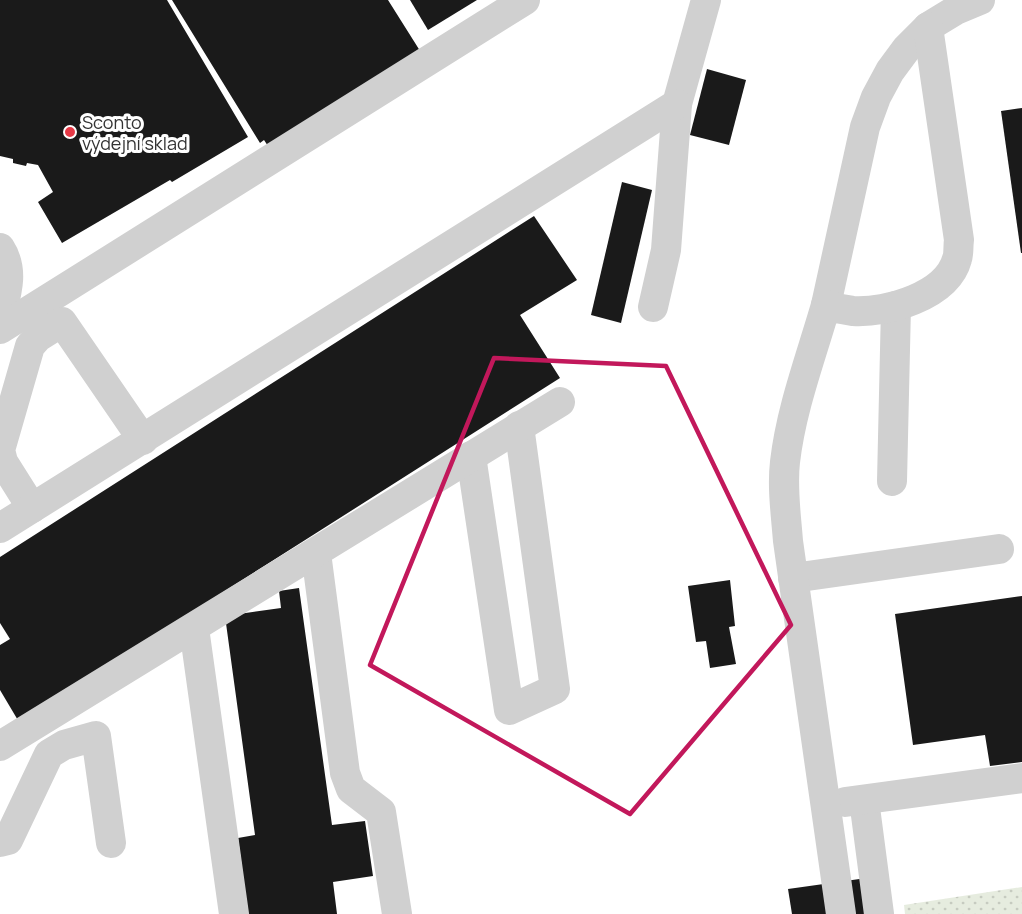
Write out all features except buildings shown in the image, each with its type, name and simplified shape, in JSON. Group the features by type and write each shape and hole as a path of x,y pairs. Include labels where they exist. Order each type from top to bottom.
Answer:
{"lane":[{"path":"0,329 55,311 525,0"},
{"path":"653,307 666,250 677,104 706,0"},
{"path":"841,914 786,517 785,464 796,409 826,305 869,117 876,97 890,71 907,48 928,27 956,10 980,0"},
{"path":"826,305 855,311 896,306 934,289 950,274 957,259 958,240 928,27"},
{"path":"0,528 677,104"},
{"path":"0,248 7,261 9,272 0,319"},
{"path":"892,481 896,306"},
{"path":"55,311 142,440"},
{"path":"32,508 3,462 0,450 30,346 55,311"},
{"path":"0,746 560,402"},
{"path":"471,456 509,710 555,689 519,426"},
{"path":"794,578 999,549"},
{"path":"316,553 345,773 351,789 381,812 397,914"},
{"path":"194,628 234,914"},
{"path":"0,842 8,840 49,754 64,745 96,736 111,843"},
{"path":"879,914 854,801 1022,778"}],"highlighted area":[{"path":"494,358 666,366 791,625 630,814 370,665"}],"shaded area":[{"path":"1022,887 1022,914 905,914 904,905"}],"place":[{"name":"Sconto výdejní sklad","path":"70,132"}]}
